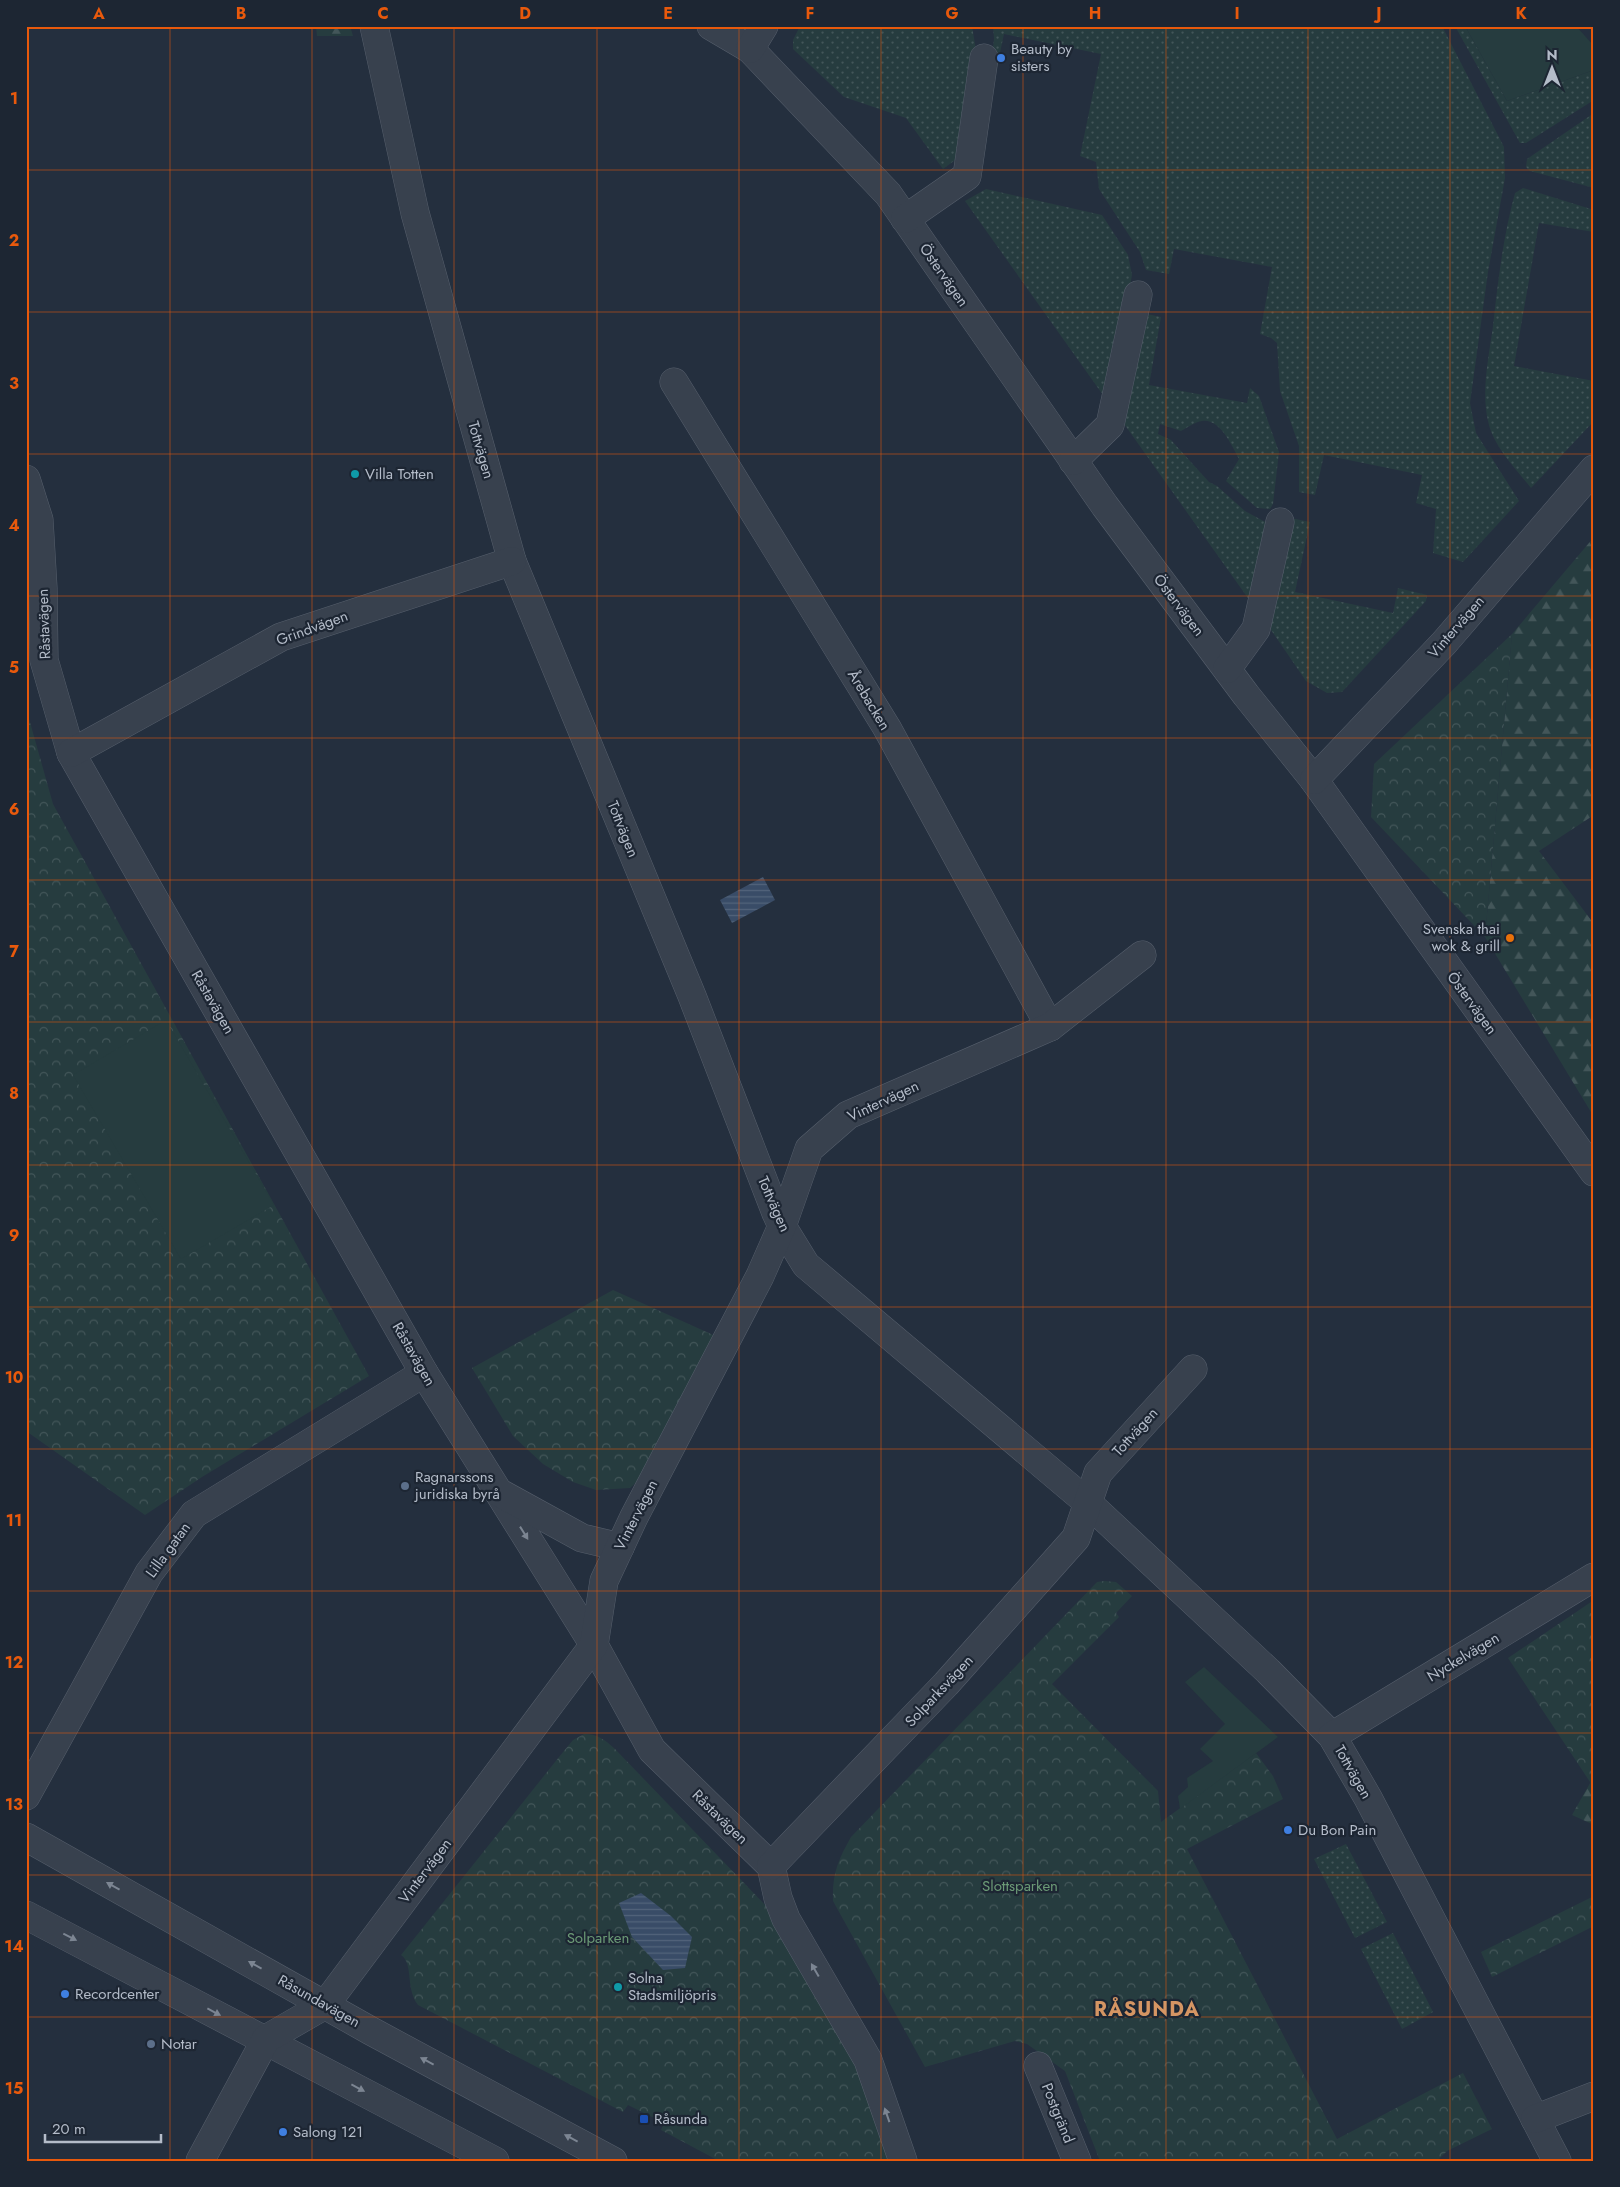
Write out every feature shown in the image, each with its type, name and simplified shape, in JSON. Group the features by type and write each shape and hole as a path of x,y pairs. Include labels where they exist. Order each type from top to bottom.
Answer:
{"street":[{"name":"Tottvägen","path":"374,26 415,213 512,561 692,996 782,1226 806,1265 1087,1502 1268,1670 1332,1736 1368,1798 1557,2161"},
{"name":"Östervägen","path":"711,26 750,49 888,194 1105,506 1227,670 1314,780 1594,1172"},
{"path":"750,49 764,26"},
{"path":"905,219 967,176 984,58"},
{"path":"1073,461 1110,425 1138,294"},
{"name":"Årebacken","path":"674,382 886,728 1050,1027"},
{"name":"Vintervägen","path":"1314,780 1444,643 1594,469"},
{"name":"Råstavägen","path":"26,479 44,588 44,660 71,752 424,1373 594,1645 652,1750 771,1866"},
{"path":"1227,670 1256,629 1280,522"},
{"name":"Grindvägen","path":"71,752 281,637 512,561"},
{"name":"Vintervägen","path":"266,2039 325,2005 594,1645 604,1581 760,1276 782,1226 809,1149 846,1116 1050,1027 1142,955"},
{"name":"Tottvägen","path":"1087,1502 1098,1473 1193,1369"},
{"name":"Lilla gatan","path":"26,1796 149,1573 194,1514 424,1373"},
{"name":"Råstavägen","path":"498,1492 582,1538 620,1547"},
{"name":"Solparksvägen","path":"771,1866 946,1684 1076,1538 1087,1502"},
{"name":"Nyckelvägen","path":"1332,1736 1594,1577"},
{"name":"Råsundavägen","path":"26,1837 325,2005 614,2161"},
{"path":"771,1866 778,1898 786,1919 868,2060 902,2161"},
{"path":"26,1915 266,2039 494,2161"},
{"path":"200,2161 266,2039"},
{"name":"Postgränd","path":"1038,2066 1077,2161"},
{"path":"1535,2120 1594,2096"}],"green space":[{"path":"316,26 350,26 353,36 317,36"},
{"path":"800,26 972,26 977,56 958,158 943,169 906,118 844,97 793,49 793,40"},
{"path":"993,26 1442,26 1504,147 1505,178 1488,272 1470,403 1476,433 1519,501 1463,562 1433,553 1436,509 1416,503 1422,475 1324,455 1315,495 1299,492 1299,446 1280,391 1277,343 1271,338 1260,334 1272,267 1174,249 1169,274 1146,270 1140,252 1099,189 1096,162 1080,156 1101,54 1004,34 993,85 989,82 994,39"},
{"path":"1455,26 1465,26 1507,101 1594,70 1594,100 1526,143 1520,143"},
{"path":"1465,26 1576,26 1594,46 1594,70 1507,101"},
{"path":"1594,113 1594,188 1530,171 1526,167 1527,159"},
{"path":"1523,188 1594,210 1594,232 1539,223 1514,366 1594,381 1594,421 1531,488 1506,457 1495,439 1488,421 1485,397 1504,243 1515,193"},
{"path":"986,189 1102,215 1128,255 1132,275 1108,402 965,201"},
{"path":"1147,314 1161,317 1149,385 1247,403 1250,388 1259,396 1279,452 1273,504 1270,509 1257,508 1226,481 1239,459 1220,428 1208,421 1202,421 1181,431 1160,424 1158,434 1171,440 1209,482 1217,486 1245,511 1269,524 1255,608 1122,421"},
{"path":"1291,518 1310,522 1295,592 1393,613 1398,588 1427,595 1426,601 1342,692 1327,693 1306,681 1269,627"},
{"path":"1594,537 1594,815 1539,851 1594,924 1594,1117 1485,937 1512,634"},
{"path":"1512,634 1485,937 1371,817 1374,764"},
{"path":"26,708 53,804 369,1376 202,1477 145,1515 26,1431"},
{"path":"166,1020 274,1205 181,1259 73,1075"},
{"path":"613,1290 720,1338 659,1462 630,1488 596,1490 573,1482 543,1464 513,1436 472,1368"},
{"name":"Slottsparken","path":"1097,1582 1116,1582 1132,1596 1116,1613 1119,1617 1052,1684 1158,1791 1161,1822 1256,1753 1273,1776 1283,1799 1187,1849 1337,2139 1463,2073 1492,2129 1447,2151 1437,2161 1100,2161 1065,2071 1027,2044 1015,2041 925,2067 833,1901 835,1875 839,1860 851,1837"},
{"path":"1594,1600 1594,1788 1508,1658"},
{"path":"1204,1667 1278,1737 1180,1809 1178,1796 1188,1787 1187,1778 1213,1761 1200,1749 1225,1724 1185,1682"},
{"name":"Solparken","path":"584,1734 601,1738 615,1749 769,1909 854,2060 892,2161 719,2161 661,2130 664,2123 628,2105 623,2112 418,2005 412,1991 407,1964 401,1955 573,1740"},
{"path":"1594,1776 1594,1825 1572,1815"},
{"path":"1346,1844 1387,1922 1355,1938 1314,1859"},
{"path":"1594,1896 1594,1926 1492,1977 1481,1952"},
{"path":"1393,1933 1433,2012 1402,2029 1361,1949"}],"water":[{"path":"763,877 775,900 732,923 720,900"},
{"path":"641,1893 671,1916 692,1937 685,1968 663,1970 632,1937 619,1903"}],"place":[{"name":"Beauty by sisters","path":"1001,58"},
{"name":"Villa Totten","path":"355,474"},
{"name":"Svenska thai wok & grill","path":"1510,938"},
{"name":"Ragnarssons juridiska byrå","path":"405,1486"},
{"name":"Du Bon Pain","path":"1288,1830"},
{"name":"Solna Stadsmiljöpris","path":"618,1987"},
{"name":"Recordcenter","path":"65,1994"},
{"name":"Notar","path":"151,2044"},
{"name":"Råsunda","path":"644,2119"},
{"name":"Salong 121","path":"283,2132"}],"district":[{"name":"RÅSUNDA","path":"1147,2009"}]}
